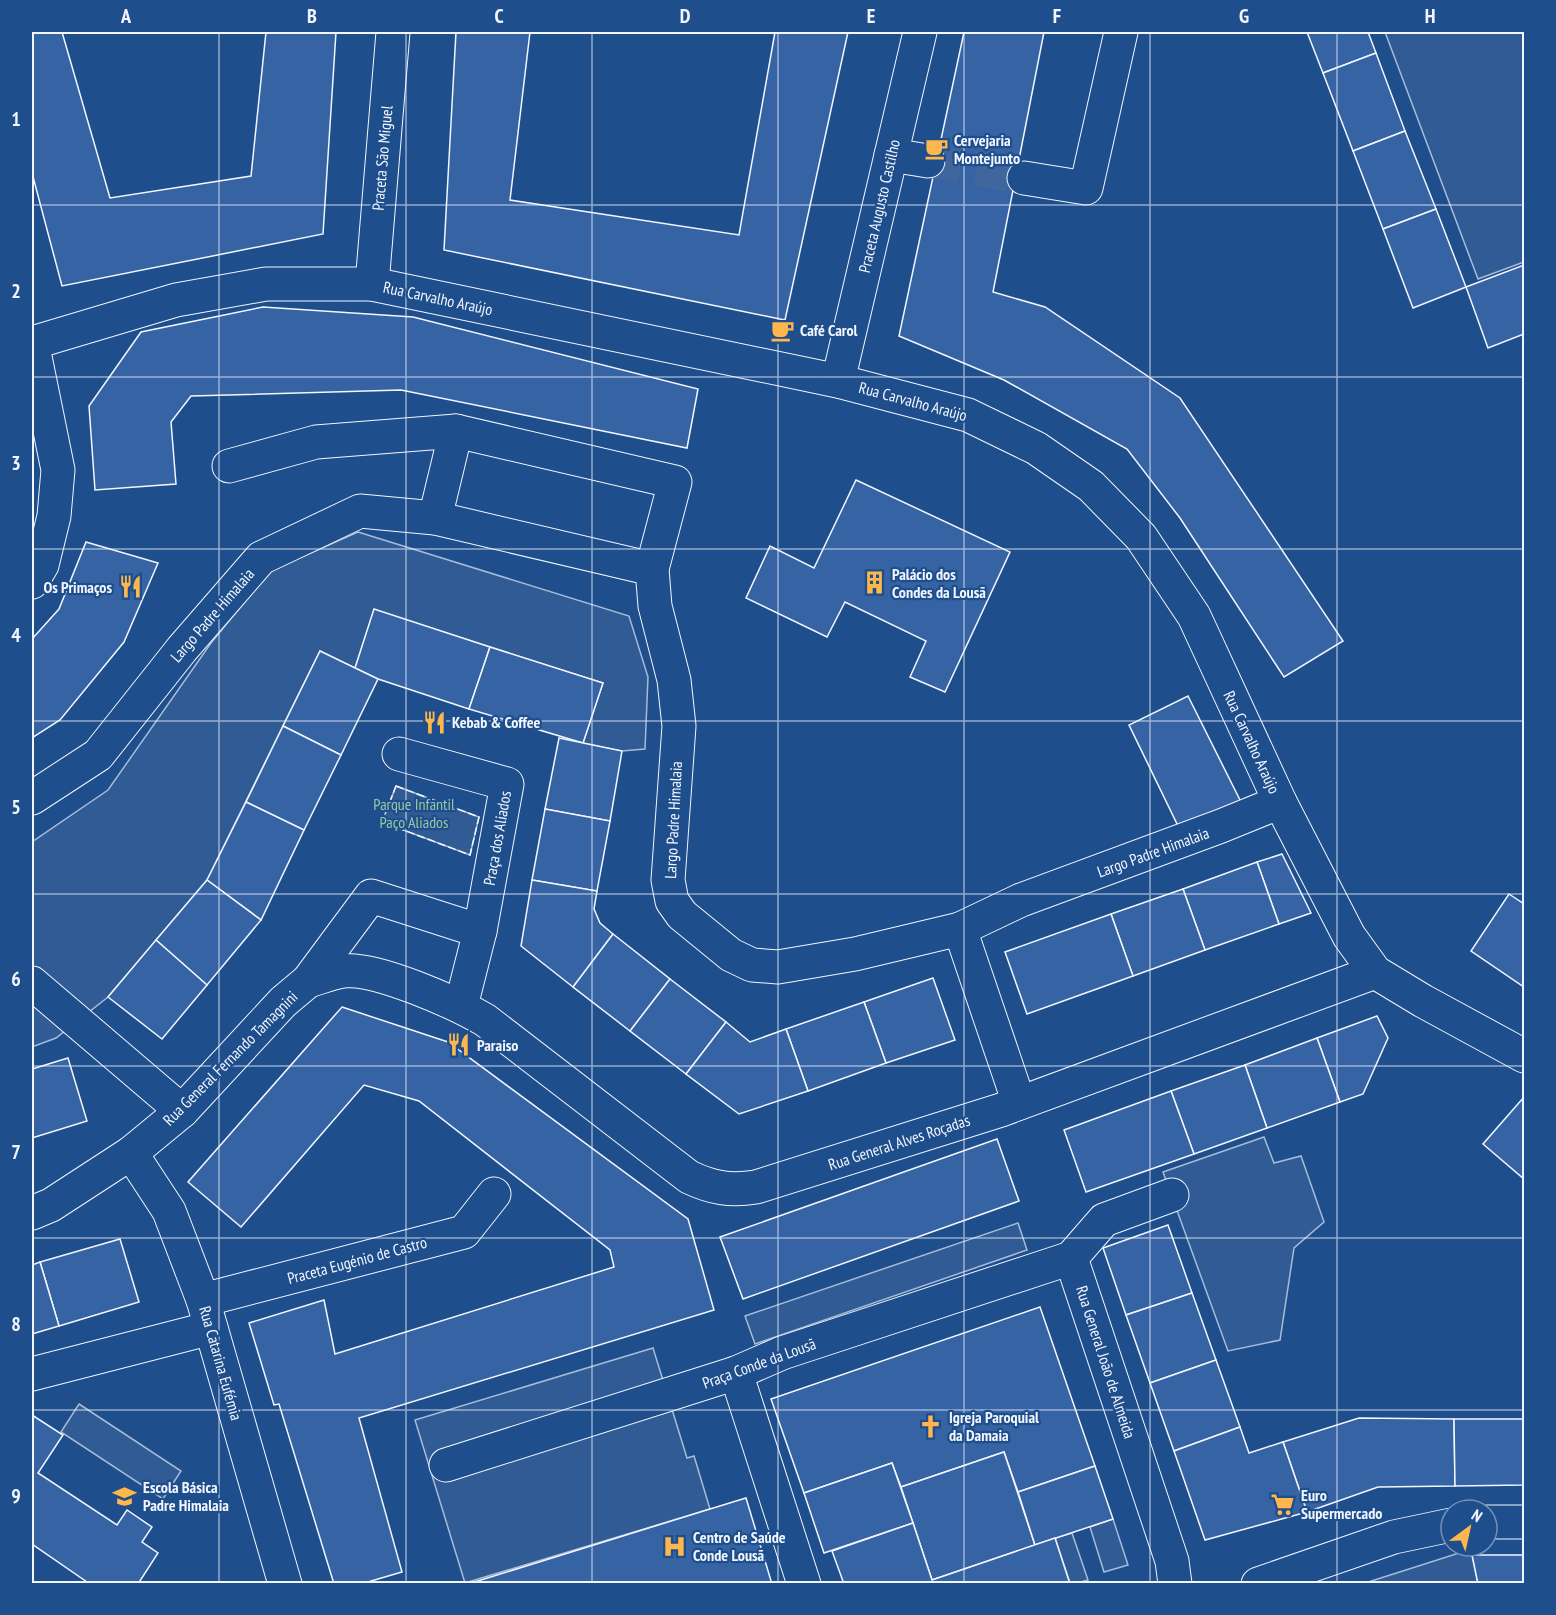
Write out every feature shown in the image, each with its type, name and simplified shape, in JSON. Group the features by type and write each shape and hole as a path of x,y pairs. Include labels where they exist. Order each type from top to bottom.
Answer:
{"street":[{"name":"Praceta São Miguel","path":"372,284 393,32"},
{"name":"Praceta Augusto Castilho","path":"838,381 920,32"},
{"path":"1024,178 1086,188 1121,32"},
{"path":"891,155 928,161"},
{"name":"Rua Carvalho Araújo","path":"32,342 176,300 266,284 372,284 838,381 968,415 1036,448 1091,486 1141,537 1194,616 1280,802 1348,936 1375,972 1422,1001 1524,1056"},
{"path":"32,342 58,470 54,516 42,565 32,582"},
{"path":"435,518 456,430"},
{"name":"Largo Padre Himalaia","path":"230,466 316,442 456,430 675,482 652,569 655,606 674,680 679,726 668,880 672,901 682,915 731,955 752,965 778,967 855,954 960,929 1021,900 1280,802"},
{"name":"Largo Padre Himalaia","path":"32,798 98,755 182,649 261,558 360,511 435,518 652,569"},
{"name":"Praça dos Aliados","path":"399,754 507,784 480,931 461,1006"},
{"path":"308,981 371,896 480,931"},
{"path":"960,929 1019,1103"},
{"path":"308,981 346,970 376,975 461,1006"},
{"name":"Rua General Alves Roçadas","path":"461,1006 485,1020 689,1177 708,1186 733,1191 756,1187 1019,1103 1375,972"},
{"name":"Rua General Fernando Tamagnini","path":"32,1214 51,1205 131,1153 182,1112 283,1002 308,981"},
{"path":"32,983 182,1112"},
{"name":"Rua Catarina Eufémia","path":"131,1153 169,1211 207,1314 285,1584"},
{"name":"Praceta Eugénio de Castro","path":"32,1374 207,1314 464,1232 494,1194"},
{"path":"1071,1258 1104,1220 1172,1195"},
{"name":"Praça Conde da Lousã","path":"446,1465 736,1373 782,1353 1071,1258"},
{"name":"Rua General João de Almeida","path":"1071,1258 1172,1561 1175,1584"},
{"path":"736,1373 804,1584"},
{"path":"1499,1522 1524,1522"},
{"path":"1258,1584 1394,1537 1439,1528"}],"shaded area":[{"path":"1385,32 1524,32 1524,262 1478,279"},
{"path":"358,532 629,616 648,677 645,749 622,751 583,743 603,683 374,610 355,668 320,651 207,880 108,997 56,1038 32,1047 32,842 108,790 211,643 270,571"},
{"name":"Parque Infantil Paço Aliados","path":"396,786 479,817 470,855 382,822"},
{"path":"1264,1137 1274,1163 1301,1156 1324,1222 1294,1248 1280,1340 1228,1351 1163,1172"},
{"path":"1018,1223 1027,1250 755,1344 745,1316"},
{"path":"653,1348 687,1458 694,1456 710,1509 465,1583 415,1420"},
{"path":"79,1404 181,1471 163,1499 61,1432"},
{"path":"1113,1519 1128,1565 1104,1572 1090,1527"},
{"path":"1072,1533 1088,1580 1077,1583 1070,1583 1055,1538"},
{"path":"1443,1558 1473,1558 1478,1583 1362,1584"}],"building":[{"path":"32,32 62,32 110,198 251,176 266,32 336,32 323,234 62,286 32,173"},
{"path":"456,32 530,32 510,200 739,235 775,32 848,32 785,320 444,250"},
{"path":"964,32 1044,32 993,292 1045,307 1180,398 1343,641 1284,677 1180,518 1127,449 1004,380 899,336"},
{"path":"1307,32 1368,32 1376,53 1323,73"},
{"path":"1376,53 1405,131 1353,151 1323,73"},
{"path":"1405,131 1436,209 1383,229 1353,151"},
{"path":"1436,209 1466,287 1413,308 1383,229"},
{"path":"1524,265 1524,334 1488,348 1466,287"},
{"path":"263,307 413,317 698,389 687,448 401,390 191,396 171,422 176,484 95,490 89,406 141,332"},
{"name":"Palácio dos Condes da Lousã","path":"856,480 1010,552 945,692 910,677 926,641 845,602 827,637 746,598 770,546 814,568"},
{"path":"86,542 158,563 124,642 60,720 32,738 32,639 59,609"},
{"path":"374,609 490,647 469,709 378,679 355,668"},
{"path":"490,647 603,683 583,743 469,709"},
{"path":"320,651 378,679 341,755 283,726"},
{"path":"1188,696 1241,802 1179,828 1129,725"},
{"path":"283,726 341,755 304,830 246,802"},
{"path":"559,738 622,751 610,821 545,809"},
{"path":"246,802 304,830 261,920 207,880"},
{"path":"545,809 610,821 597,891 532,880"},
{"path":"1282,854 1311,913 1279,924 1257,862"},
{"path":"1257,862 1279,924 1205,950 1183,889"},
{"path":"207,880 261,920 207,985 156,940"},
{"path":"532,880 597,891 594,909 600,923 613,934 573,987 521,946"},
{"path":"1183,889 1205,950 1133,976 1111,914"},
{"path":"1509,894 1524,904 1524,987 1471,951"},
{"path":"1111,914 1133,976 1027,1014 1005,952"},
{"path":"613,934 670,979 630,1031 573,987"},
{"path":"156,940 207,985 162,1039 108,997"},
{"path":"933,978 955,1040 886,1063 864,1002"},
{"path":"670,979 726,1022 686,1074 630,1031"},
{"path":"864,1002 886,1063 808,1091 786,1029"},
{"path":"342,1007 448,1042 688,1219 714,1310 359,1418 402,1572 361,1584 334,1584 279,1404 274,1405 249,1323 324,1300 335,1354 614,1267 610,1250 419,1101 364,1085 241,1227 188,1182"},
{"path":"1377,1016 1388,1038 1363,1094 1340,1102 1317,1038"},
{"path":"726,1022 750,1042 786,1029 808,1091 739,1114 686,1074"},
{"path":"1317,1038 1340,1102 1267,1128 1245,1065"},
{"path":"68,1058 87,1121 32,1138 32,1069"},
{"path":"1245,1065 1267,1128 1194,1154 1171,1091"},
{"path":"1171,1091 1194,1154 1086,1192 1064,1130"},
{"path":"1524,1097 1524,1179 1483,1144"},
{"path":"997,1139 1019,1201 743,1299 720,1237"},
{"path":"1168,1225 1192,1293 1126,1315 1103,1248"},
{"path":"120,1239 139,1302 59,1326 40,1262"},
{"path":"40,1262 59,1326 32,1334 32,1265"},
{"path":"1192,1293 1216,1360 1150,1383 1126,1315"},
{"name":"Igreja Paroquial da Damaia","path":"1040,1307 1095,1466 1018,1492 1004,1452 901,1487 892,1463 804,1493 771,1399"},
{"path":"1216,1360 1240,1427 1174,1451 1150,1383"},
{"path":"32,1415 63,1435 38,1473 117,1525 127,1510 152,1527 142,1542 158,1553 138,1584 90,1584 32,1544"},
{"path":"1359,1418 1454,1419 1455,1486 1378,1487 1307,1512 1283,1442"},
{"path":"1454,1419 1524,1419 1524,1485 1455,1486"},
{"path":"1240,1427 1249,1453 1283,1442 1307,1512 1205,1540 1174,1451"},
{"path":"1004,1452 1035,1545 932,1580 901,1487"},
{"path":"892,1463 913,1523 824,1553 804,1493"},
{"path":"1095,1466 1113,1519 1035,1545 1018,1492"},
{"name":"Centro de Saúde Conde Lousã","path":"746,1498 772,1584 468,1584 710,1509"},
{"path":"913,1523 932,1580 1055,1538 1070,1584 844,1584 832,1551"},
{"path":"1524,1555 1524,1584 1478,1584 1473,1558"}],"tunnel":[{"path":"928,161 1024,178"}],"fence":[{"path":"396,786 479,817 470,855 382,822 396,786"}],"place":[{"name":"Cervejaria Montejunto","path":"936,149"},
{"name":"Café Carol","path":"782,330"},
{"name":"Palácio dos Condes da Lousã","path":"874,583"},
{"name":"Os Primaços","path":"130,587"},
{"name":"Kebab & Coffee","path":"434,722"},
{"name":"Paraiso","path":"459,1045"},
{"name":"Igreja Paroquial da Damaia","path":"931,1426"},
{"name":"Escola Básica Padre Himalaia","path":"125,1496"},
{"name":"Euro Supermercado","path":"1283,1504"},
{"name":"Centro de Saúde Conde Lousã","path":"675,1546"}]}
